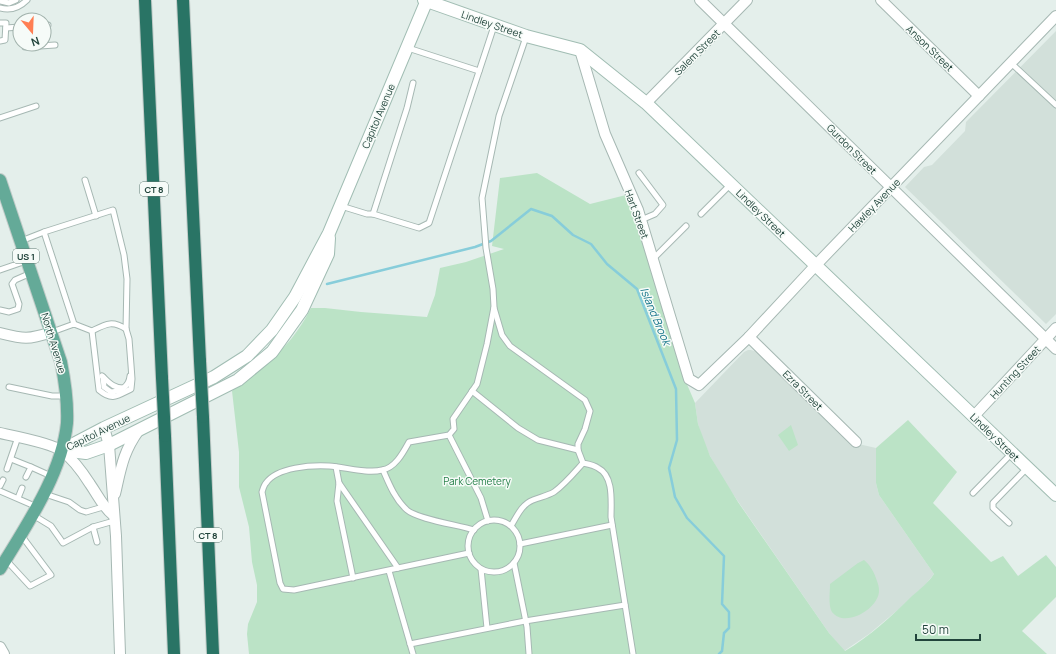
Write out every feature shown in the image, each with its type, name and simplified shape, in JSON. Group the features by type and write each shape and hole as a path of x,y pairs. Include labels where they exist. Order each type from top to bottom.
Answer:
{"highway":[{"name":"CT 8","path":"145,0 174,654"},
{"name":"CT 8","path":"183,0 212,640 214,654"}],"main road":[{"name":"Lindley Street","path":"426,0 526,36 580,50 646,103 1056,495"},
{"name":"Capitol Avenue","path":"62,450 104,428 214,377 247,356 272,330 295,297 329,233 426,0"},
{"name":"North Avenue","path":"0,180 52,332 61,362 67,396 66,423 62,450 44,494 3,565"},
{"name":"Capitol Avenue","path":"62,450 86,453 109,445 238,380 272,352 302,310 328,254 329,233"}],"street":[{"name":"Gurdon Street","path":"700,0 1056,349"},
{"name":"Salem Street","path":"646,103 747,0"},
{"name":"Anson Street","path":"881,0 979,96"},
{"name":"Hawley Avenue","path":"689,380 699,385 749,337 815,266 1056,16"},
{"name":"Hart Street","path":"580,50 605,134 638,210 689,380"},
{"name":"Hunting Street","path":"974,416 1056,328"},
{"path":"0,334 23,339 52,332"},
{"name":"Ezra Street","path":"749,337 856,442"},
{"path":"104,428 109,445 117,552 120,654"},
{"path":"114,519 115,494 122,461 132,440 140,429"},
{"path":"0,433 62,450 81,471 91,485 103,507 114,519"},
{"path":"0,647 4,654"}],"lane":[{"path":"0,1 9,3 16,0"},
{"path":"0,8 7,10 16,8 27,0"},
{"path":"0,23 6,23 6,40 0,41"},
{"path":"340,206 419,228 429,223 494,25"},
{"path":"6,28 12,28"},
{"path":"526,36 499,116 482,198 484,238 493,289 494,307 502,335 510,346 585,400 590,411 585,429 578,444 578,450 583,463"},
{"path":"407,48 479,71"},
{"path":"1011,63 1056,105"},
{"path":"373,214 407,108 413,83"},
{"path":"0,118 36,106"},
{"path":"639,173 663,206 655,214 641,220"},
{"path":"85,180 96,216"},
{"path":"701,214 731,184"},
{"path":"21,241 113,210 124,255 127,279 126,330 129,339 132,379 131,390 115,397 107,396 99,390 92,330"},
{"path":"653,260 686,226"},
{"path":"44,232 74,324"},
{"path":"0,270 27,260"},
{"path":"0,310 9,312 18,309 19,304 12,284 15,280 31,273"},
{"path":"469,553 294,590 284,589 280,582 262,492 266,483 276,475 292,468 329,466 374,471 383,470 394,465 404,452 409,442 449,435 454,429 453,419 477,384 494,307"},
{"path":"52,332 74,324 92,330 109,323 119,325 126,330"},
{"path":"97,368 103,377 112,385 117,388 124,388 130,380 131,365"},
{"path":"9,387 52,396 67,396"},
{"path":"472,391 518,428 538,440 578,450"},
{"path":"449,435 481,498 488,520"},
{"path":"7,469 18,437"},
{"path":"973,493 1012,453"},
{"path":"11,459 51,476"},
{"path":"583,463 599,468 607,476 611,495 612,525 633,654"},
{"path":"511,526 522,508 531,500 554,492 568,480 583,463"},
{"path":"26,477 31,467"},
{"path":"336,467 339,483 337,501 353,578"},
{"path":"1009,523 993,508 993,503 1027,468"},
{"path":"383,470 397,499 408,511 425,518 474,530"},
{"path":"0,486 2,480"},
{"path":"339,483 398,568"},
{"path":"18,498 22,488"},
{"path":"0,491 18,498 35,511 51,526 63,543 93,527 114,519"},
{"path":"44,494 69,502 80,510 86,512 103,507"},
{"path":"488,520 498,520 508,524 516,531 520,539 521,549 518,558 504,571 494,573 481,569 475,564 469,553 468,544 471,533 478,525 488,520"},
{"path":"520,544 612,525"},
{"path":"93,527 97,542"},
{"path":"3,565 30,586 51,575 21,535"},
{"path":"514,563 525,621 529,654"},
{"path":"481,569 487,628"},
{"path":"388,571 413,654"},
{"path":"410,644 525,621 625,605"}],"shaded area":[{"path":"1056,31 1056,314 1046,324 905,187 924,167 932,165 965,131 966,122"},
{"path":"748,350 757,352 847,439 854,443 876,448 876,483 879,495 934,574 925,585 900,608 869,634 844,651 829,633 726,484 710,456 703,440 698,424 695,403 744,352"}],"green space":[{"name":"Park Cemetery","path":"537,173 590,204 626,195 643,244 683,375 695,403 698,424 710,456 738,502 829,633 845,651 880,626 924,586 934,574 879,495 876,483 876,448 908,420 957,472 933,503 991,562 1003,556 1018,576 1046,555 1056,567 1056,597 1022,631 1047,654 249,654 247,634 248,624 257,602 257,585 252,562 249,527 239,487 239,452 232,391 267,363 286,345 295,334 311,308 427,317 435,295 440,268 466,262 504,249 492,246 500,178"},
{"path":"791,425 798,445 789,451 778,435"},
{"path":"864,560 876,578 879,589 878,597 868,609 861,614 853,617 838,617 832,612 830,606 830,584"}],"waterway":[{"name":"Island Brook","path":"327,284 475,247 491,241 531,209 552,216 573,235 591,244 607,264 637,289 676,389 677,440 669,468 675,497 687,518 724,556 722,604 729,612 729,628 724,633 722,651 719,654"}]}
